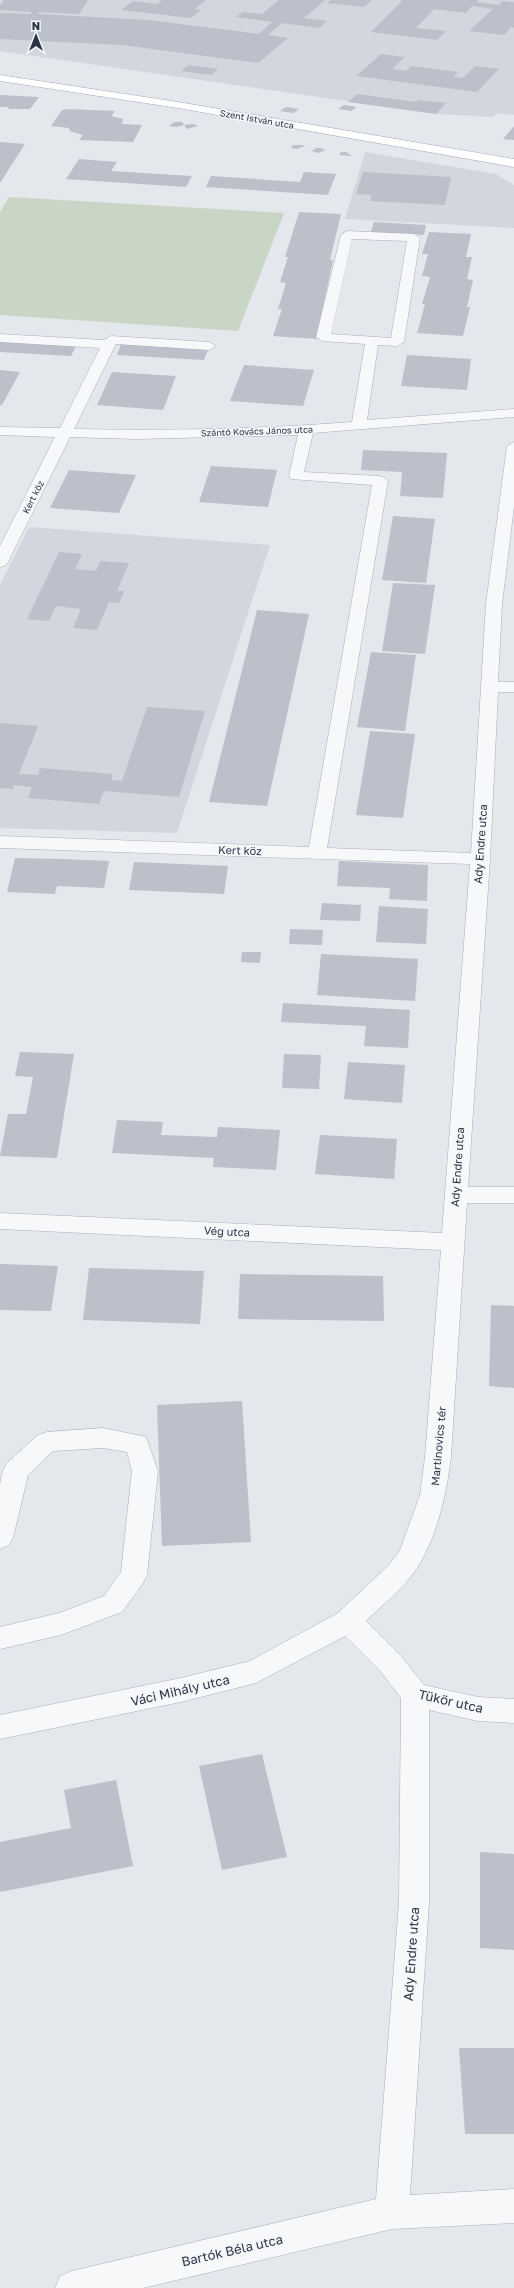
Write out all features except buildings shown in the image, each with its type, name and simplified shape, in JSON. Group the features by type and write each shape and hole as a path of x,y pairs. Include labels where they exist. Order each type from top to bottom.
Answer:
{"main road":[{"name":"Szent István utca","path":"0,78 178,105 514,163"}],"street":[{"path":"347,235 414,238 397,342 372,341 323,337 347,235"},
{"path":"0,338 109,344 111,340 209,346"},
{"path":"359,426 372,341"},
{"name":"Kert köz","path":"0,562 109,344"},
{"name":"Szántó Kovács János utca","path":"0,431 137,435 307,429 359,426 514,412"},
{"path":"307,429 296,476 380,481 317,853"},
{"name":"Ady Endre utca","path":"453,1242 455,1195 480,859 494,604 514,446"},
{"path":"490,687 514,687"},
{"name":"Kert köz","path":"0,842 480,859"},
{"path":"455,1195 514,1195"},
{"name":"Vég utca","path":"0,1221 453,1242"},
{"name":"Martinovics tér","path":"348,1621 398,1573 411,1555 433,1495 453,1242"},
{"path":"0,1538 16,1470 47,1442 103,1438 137,1444 145,1471 134,1575 114,1604 61,1624 0,1638"},
{"name":"Tükör utca","path":"348,1621 391,1664 415,1695 478,1709 514,1711"},
{"name":"Váci Mihály utca","path":"0,1727 166,1694 256,1671 348,1621"},
{"name":"Ady Endre utca","path":"392,2212 414,1902 415,1695"},
{"name":"Bartók Béla utca","path":"72,2288 392,2212 514,2206"}],"shaded area":[{"path":"0,0 514,0 514,115 498,113 493,117 436,114 0,51"},
{"path":"365,152 496,174 514,185 514,228 345,219"},
{"path":"29,527 270,545 177,833 0,828 0,585"}],"green space":[{"path":"9,197 284,213 238,331 0,315 0,212"}]}
